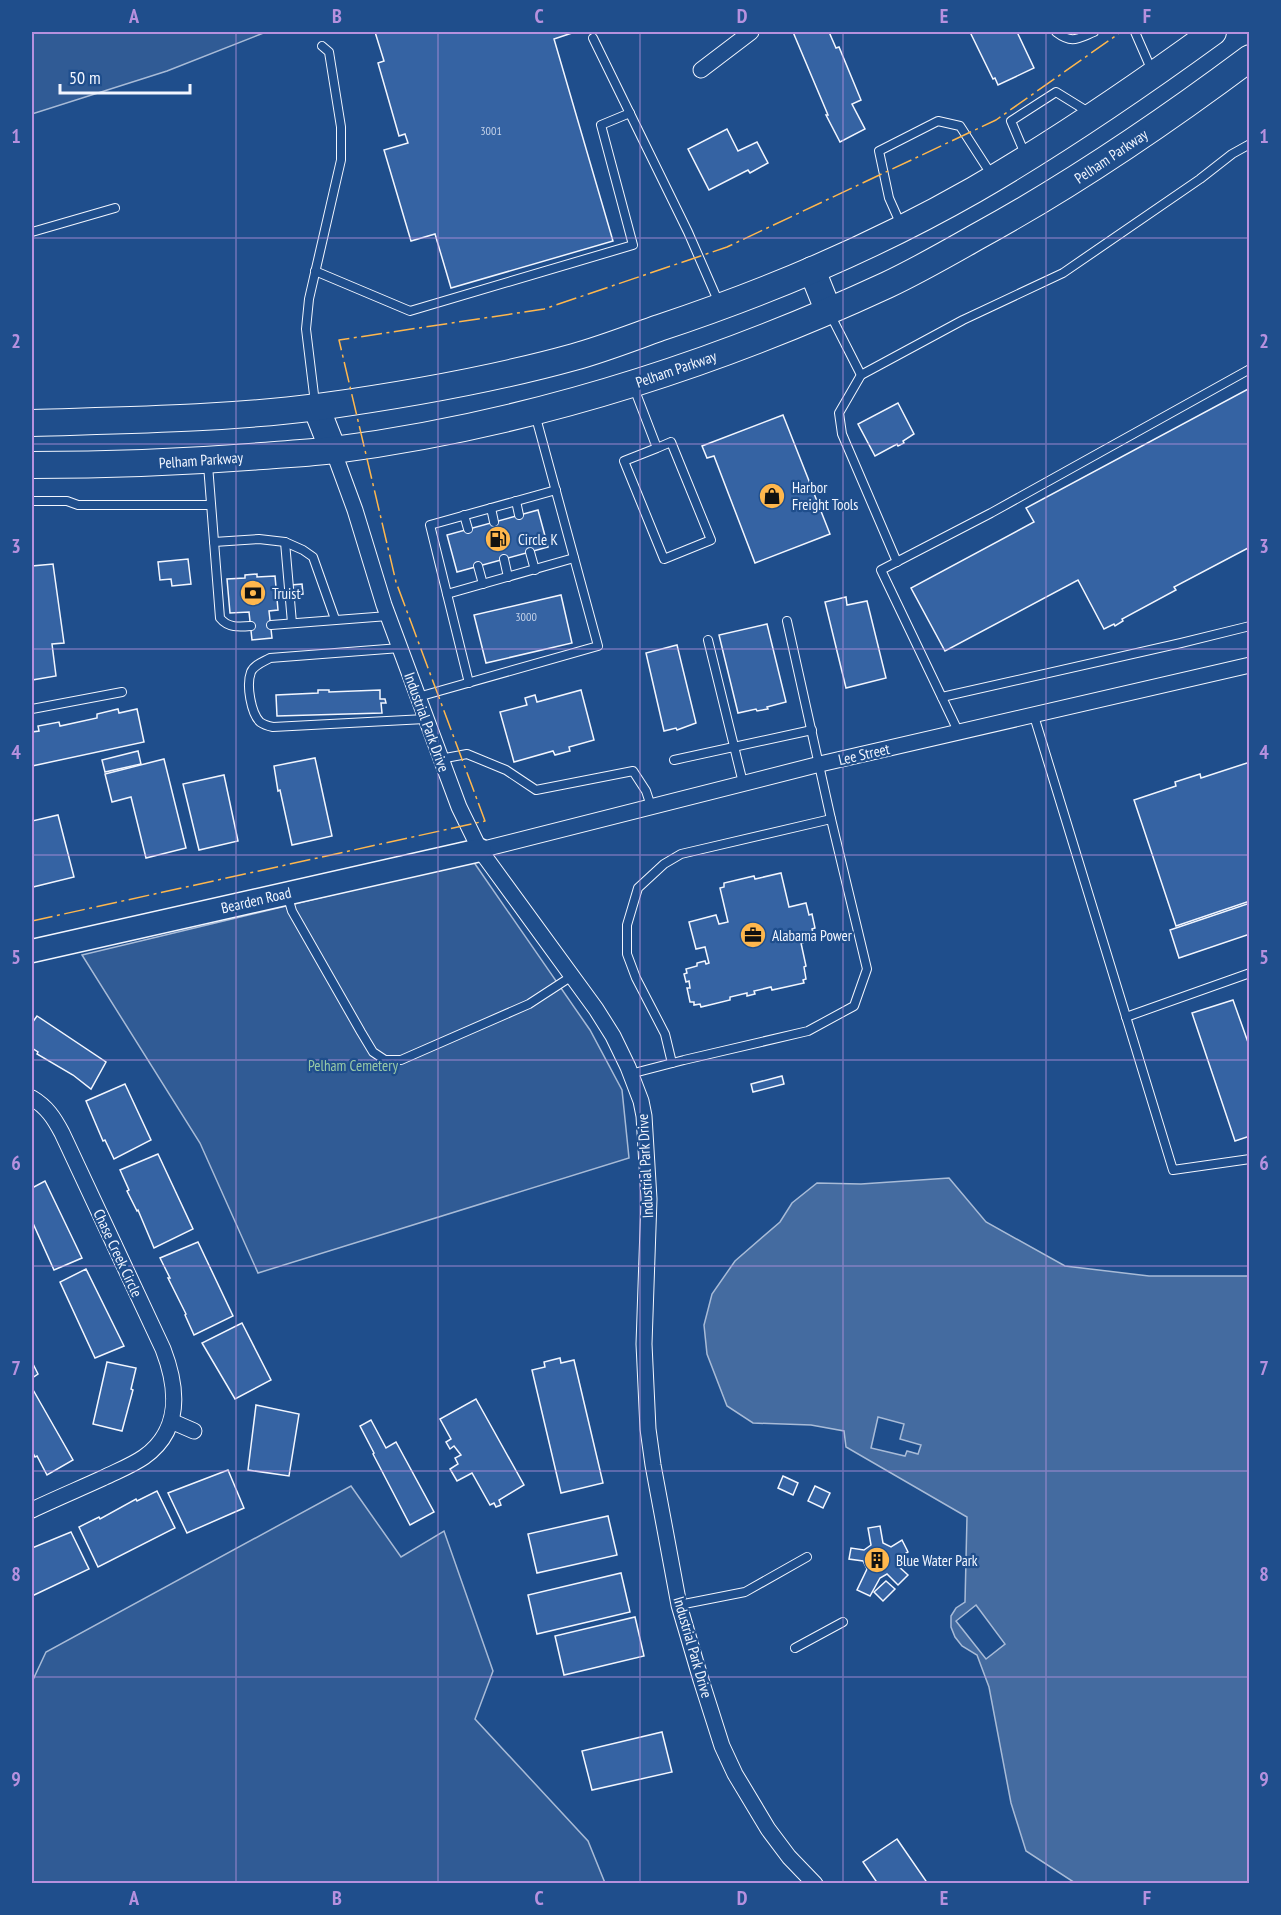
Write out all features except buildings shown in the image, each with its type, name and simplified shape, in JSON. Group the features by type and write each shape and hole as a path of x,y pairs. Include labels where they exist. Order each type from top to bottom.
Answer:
{"main road":[{"path":"32,423 192,417 316,407 411,393 577,356 721,307 865,247 1026,158 1148,78 1213,32"},
{"name":"Pelham Parkway","path":"32,465 208,460 333,450 444,431 603,394 734,348 888,284 1076,180 1250,58"},
{"path":"1148,78 1157,125"},
{"path":"812,270 828,310"},
{"path":"316,407 333,450"}],"street":[{"path":"701,70 751,32"},
{"name":"Industrial Park Drive","path":"333,450 355,510 388,616 459,807 480,850 573,975 613,1036 641,1101 647,1137 649,1199 644,1344 648,1429 679,1605 722,1746 735,1774 768,1829 789,1857 814,1884"},
{"name":"Lee Street","path":"480,850 820,764 1250,664"},
{"name":"Bearden Road","path":"32,951 480,850"},
{"name":"Chase Creek Circle","path":"32,1098 45,1106 62,1133 163,1349 170,1366 175,1395 171,1421 166,1432 157,1446 145,1456 129,1466 32,1510"},
{"path":"171,1421 194,1431"}],"lane":[{"path":"1056,32 1064,38 1074,40 1094,32"},
{"path":"1135,32 1148,78"},
{"path":"593,38 688,232 721,307"},
{"path":"316,407 306,329 309,299 341,160 341,127 329,52 322,46"},
{"path":"1026,158 1011,121 1056,92 1093,115"},
{"path":"315,271 410,311 633,244 601,125 630,113"},
{"path":"902,228 888,198 879,151 938,121 960,126 993,178"},
{"path":"897,562 842,434 839,413 861,375 963,320 1063,273 1200,179 1232,154 1250,144"},
{"path":"32,232 115,208"},
{"path":"828,310 861,375"},
{"path":"959,733 881,570 991,513 1250,369"},
{"path":"632,384 657,447"},
{"path":"418,697 598,646 534,411"},
{"path":"671,442 711,540 664,559 624,461 657,447 671,442"},
{"path":"208,460 220,618 224,624 235,627 250,626"},
{"path":"470,683 430,525 556,490"},
{"path":"32,501 67,501 78,505 211,505"},
{"path":"516,501 519,515"},
{"path":"491,508 495,522"},
{"path":"464,515 468,529"},
{"path":"214,542 259,539 285,542 313,557 335,619"},
{"path":"285,542 292,623"},
{"path":"530,552 535,570"},
{"path":"447,594 574,558"},
{"path":"504,559 508,577"},
{"path":"478,566 483,584"},
{"path":"271,625 388,616"},
{"path":"630,1074 808,1031 854,1006 867,969 831,819 788,621"},
{"path":"942,697 1250,626"},
{"path":"708,640 743,783"},
{"path":"400,648 270,658 258,664 251,673 249,696 255,716 262,724 273,727 426,719"},
{"path":"32,709 122,692"},
{"path":"1034,716 1173,1170 1250,1159"},
{"path":"674,760 812,730"},
{"path":"440,759 467,753 506,770 536,790 633,771 646,791 651,806"},
{"path":"672,1063 665,1034 636,978 627,954 627,925 638,888 664,864 681,854 831,819"},
{"path":"287,893 292,911 361,1032 374,1052 385,1060 401,1060 529,1004 573,975"},
{"path":"1126,1017 1249,975"},
{"path":"679,1605 745,1592 807,1557"},
{"path":"795,1648 843,1622"}],"green space":[{"path":"32,32 266,32 167,71 32,114"},
{"name":"Pelham Cemetery","path":"473,861 590,1030 622,1090 629,1158 258,1273 200,1143 82,955"},
{"path":"351,1486 401,1557 444,1531 493,1671 475,1719 588,1841 605,1883 32,1883 32,1682 46,1652"}],"shaded area":[{"name":"Blue Water Park","path":"949,1178 986,1222 1065,1266 1149,1276 1249,1276 1249,1883 1075,1883 1026,1851 1011,1803 989,1687 977,1655 962,1646 951,1627 951,1616 956,1608 965,1602 967,1517 846,1447 844,1431 811,1425 753,1423 727,1406 707,1354 704,1325 712,1294 735,1261 780,1222 792,1203 817,1183 861,1184"}],"pier":[{"path":"878,1417 904,1424 900,1439 921,1445 918,1454 907,1451 905,1456 871,1448"},
{"path":"976,1605 1005,1644 986,1659 956,1621"}],"power":[{"path":"32,921 485,821 396,582 339,340 544,309 727,247 996,120 1121,32"}],"place":[{"name":"Harbor Freight Tools","path":"772,496"},
{"name":"Circle K","path":"498,539"},
{"name":"Truist","path":"253,593"},
{"name":"Alabama Power","path":"753,935"},
{"name":"Blue Water Park","path":"877,1560"}]}
